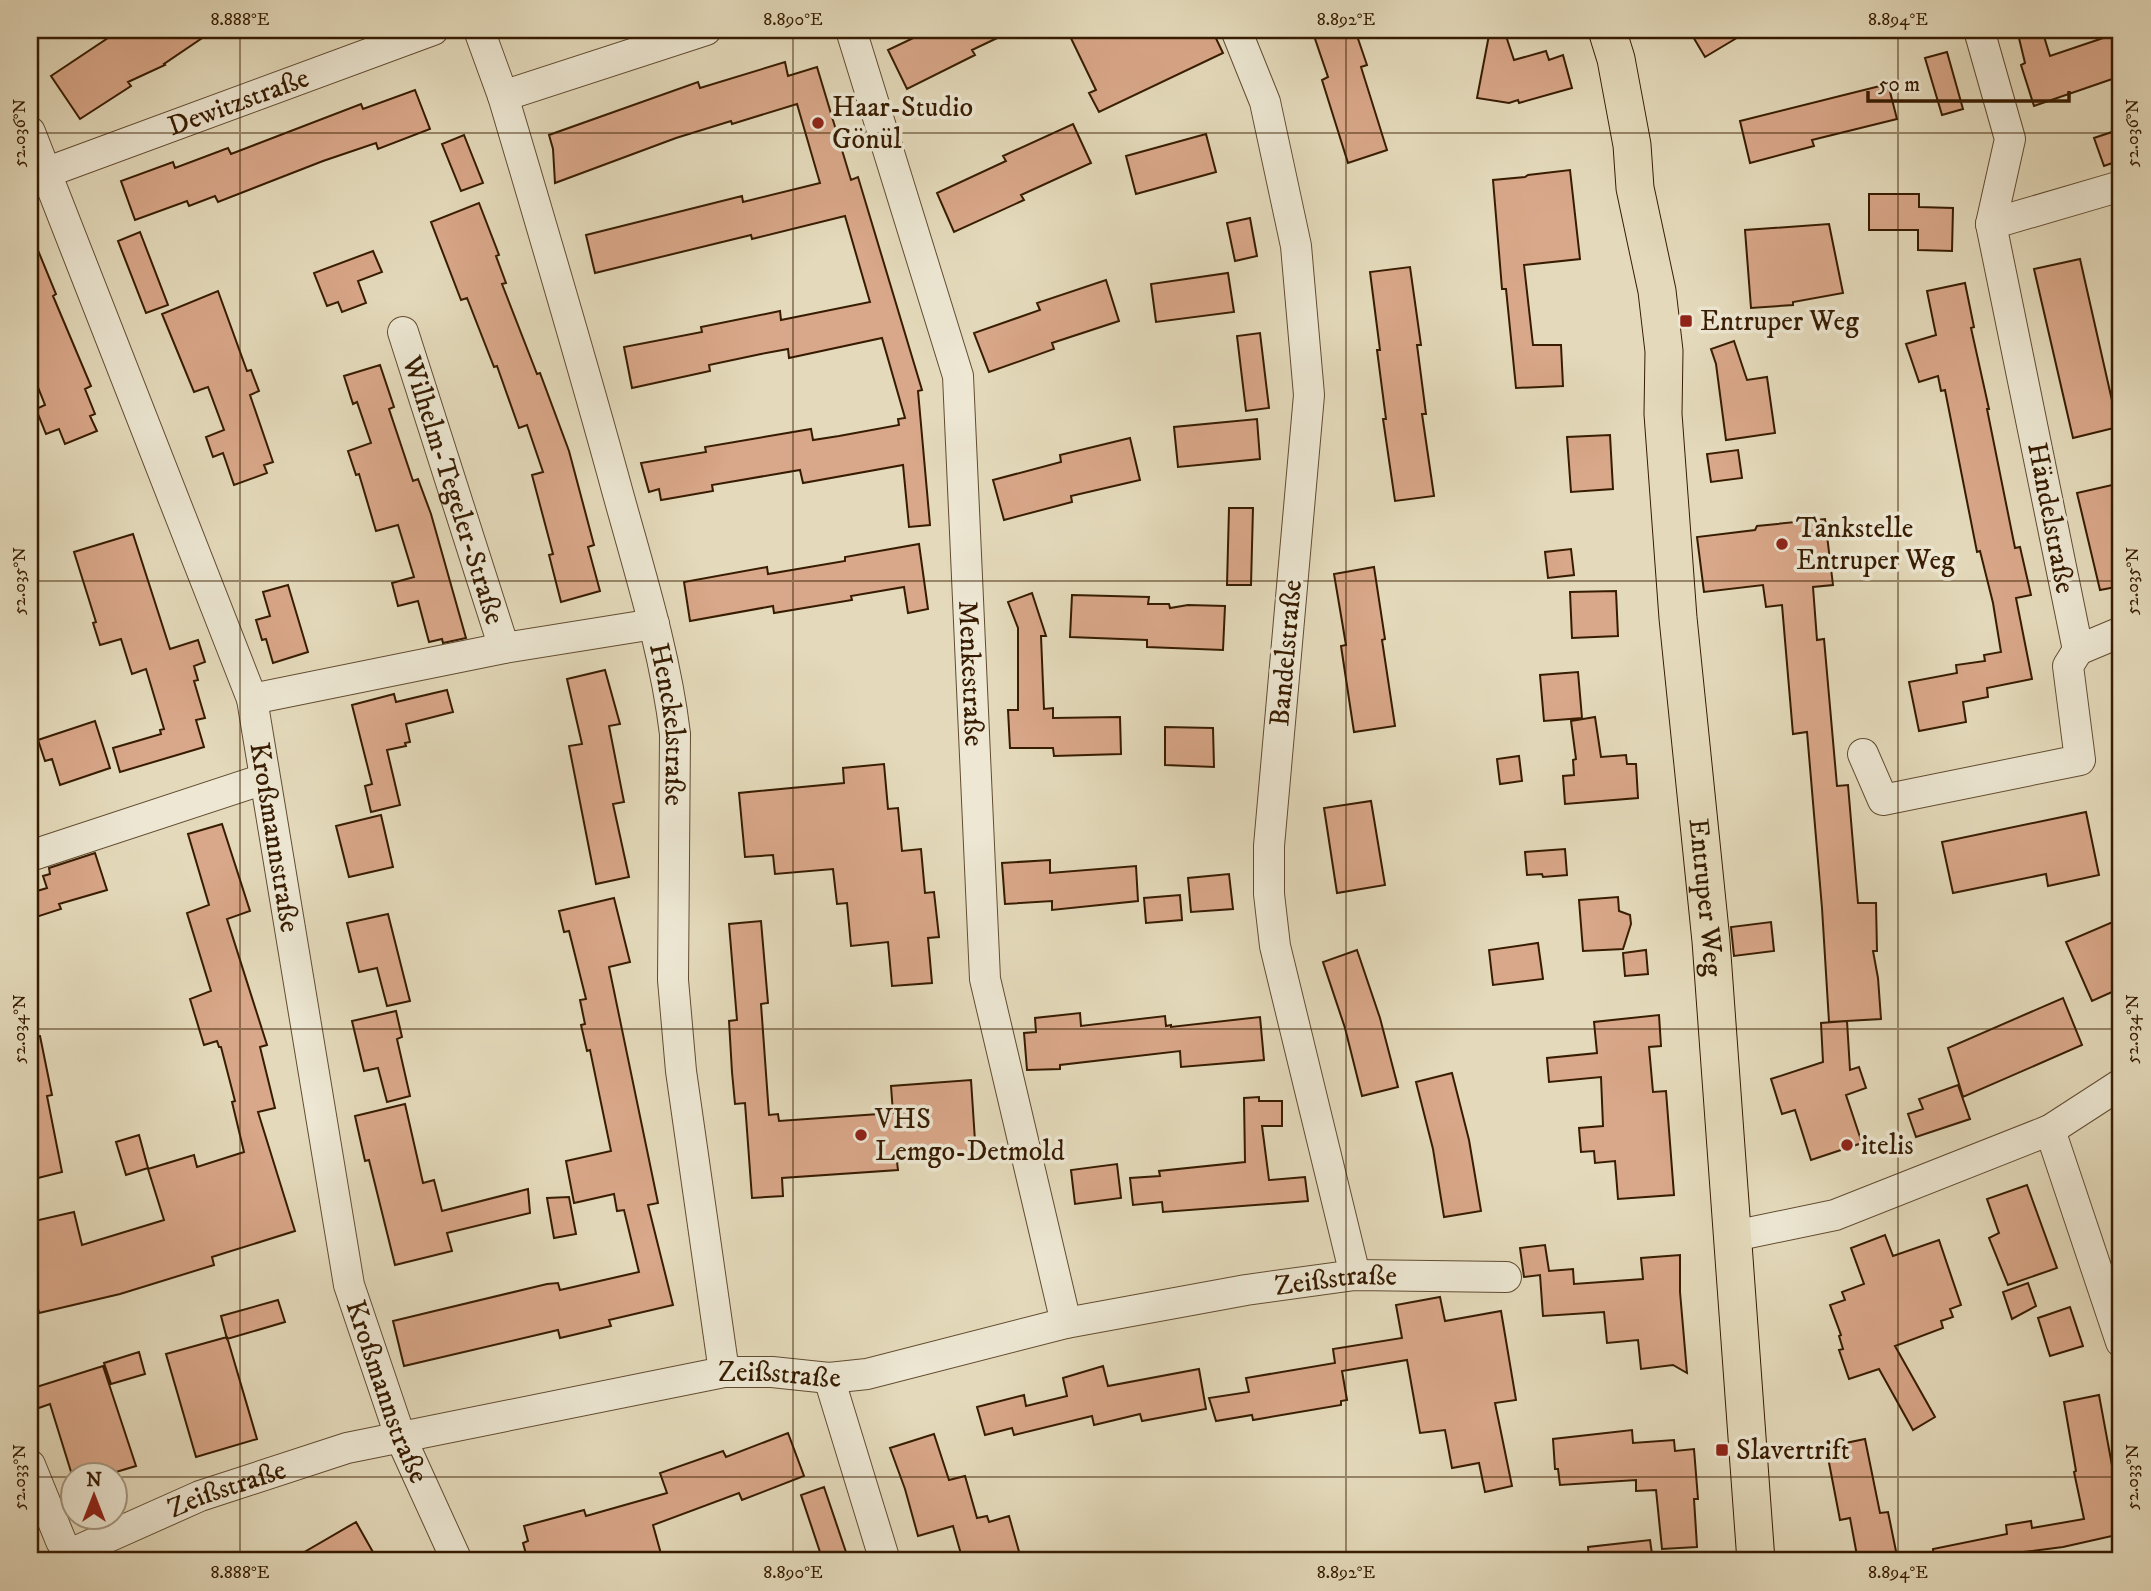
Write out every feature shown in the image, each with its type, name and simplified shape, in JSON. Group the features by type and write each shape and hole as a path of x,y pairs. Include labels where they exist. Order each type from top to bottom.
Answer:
{"main road":[{"name":"Entruper Weg","path":"1607,30 1616,59 1632,145 1635,188 1657,291 1664,351 1664,414 1677,606 1711,942 1756,1561"}],"street":[{"name":"Dewitzstraße","path":"46,173 433,30"},
{"path":"480,30 503,96 706,30"},
{"name":"Menkestraße","path":"851,30 958,376 985,979 1066,1323"},
{"name":"Bandelstraße","path":"1236,30 1265,102 1296,246 1309,395 1269,846 1269,894 1275,946 1355,1275"},
{"name":"Händelstraße","path":"1863,754 1883,800 2080,760 2068,666 2078,650 1991,223 2010,139 1979,30"},
{"name":"Henckelstraße","path":"503,96 576,339 654,624 671,705 675,734 673,981 705,1252 724,1372"},
{"name":"Kroßmannstraße","path":"30,132 252,699 349,1285 400,1436 457,1561"},
{"path":"1991,223 2121,186"},
{"name":"Wilhelm-Tegeler-Straße","path":"403,332 504,648"},
{"name":"Wilhelm-Tegeler-Straße","path":"252,699 504,648 654,624"},
{"path":"2078,650 2121,632"},
{"path":"30,856 264,779"},
{"path":"1734,1236 1835,1215 2050,1130 2121,1084"},
{"path":"2050,1130 2121,1342"},
{"name":"Zeißstraße","path":"71,1557 200,1496 347,1448 724,1372 772,1372 829,1378 867,1374 1066,1323 1246,1290 1355,1275 1506,1277"},
{"path":"829,1378 886,1561"},
{"path":"30,1465 61,1541 71,1557"}],"building":[{"path":"120,30 214,30 165,65 128,82 131,86 80,119 51,76"},
{"path":"930,30 1014,30 972,50 975,55 907,89 888,50"},
{"path":"1067,30 1212,30 1223,53 1099,112 1089,93 1096,90"},
{"path":"1312,30 1355,30 1367,65 1361,67 1387,150 1348,163 1322,80 1328,77"},
{"path":"1689,30 1750,30 1705,57"},
{"path":"2017,30 2042,30 2050,56 2121,32 2121,76 2034,106 2021,65 2025,63"},
{"path":"1505,33 1514,60 1546,51 1549,60 1563,55 1572,88 1519,103 1518,100 1509,103 1477,98 1489,35"},
{"path":"1947,52 1963,109 1942,115 1925,58"},
{"path":"785,62 788,76 817,67 851,180 858,177 922,390 918,391 930,525 909,527 903,465 803,483 800,470 712,485 713,491 661,500 659,489 649,492 641,463 706,452 705,447 811,429 813,440 839,436 899,425 898,419 905,418 882,338 789,358 788,349 761,354 709,365 710,371 632,388 624,347 702,332 701,327 780,311 781,320 870,302 845,216 752,239 751,235 595,273 586,235 742,196 743,202 820,183 797,104 676,138 555,183 553,149 549,135 698,82 700,88"},
{"path":"1888,84 1897,119 1812,140 1814,146 1750,163 1740,121"},
{"path":"415,90 430,129 378,149 376,143 323,161 218,202 215,196 189,206 187,201 135,220 121,181 173,162 175,168 228,148 231,154 361,104 363,109"},
{"path":"1073,124 1091,163 1021,195 1024,200 954,232 937,193 1006,161 1003,156"},
{"path":"2121,129 2121,160 2104,166 2094,138"},
{"path":"1206,134 1216,172 1136,194 1126,156"},
{"path":"464,135 483,183 461,191 442,144"},
{"path":"1570,170 1580,259 1524,265 1533,345 1561,345 1563,386 1516,388 1506,289 1502,289 1493,180"},
{"path":"1869,194 1919,194 1919,207 1953,208 1952,251 1918,250 1918,230 1869,230"},
{"path":"479,203 499,255 496,256 506,283 502,284 537,374 540,373 569,451 594,545 588,547 600,591 561,602 549,555 553,554 532,475 543,472 527,425 519,428 497,366 494,367 467,298 461,300 431,222"},
{"path":"1250,218 1257,256 1235,261 1227,223"},
{"path":"1829,224 1843,293 1793,302 1793,305 1751,308 1745,230"},
{"path":"30,231 56,294 53,296 91,386 85,389 95,414 90,416 97,431 65,444 59,429 46,434 36,409 45,405 30,367"},
{"path":"140,232 168,305 146,313 118,241"},
{"path":"373,251 382,272 358,281 366,303 342,312 338,302 327,306 314,273"},
{"path":"2080,259 2118,427 2073,438 2034,269"},
{"path":"1410,267 1421,345 1417,345 1426,414 1422,414 1434,496 1395,501 1383,419 1386,419 1377,350 1380,350 1370,272"},
{"path":"1228,273 1234,312 1156,322 1151,284"},
{"path":"1106,280 1119,321 1052,343 1054,349 989,372 974,333 1040,310 1037,303"},
{"path":"1965,283 1974,327 1971,328 2015,548 2020,547 2031,595 2016,598 2032,679 1987,688 1988,697 1963,702 1966,722 1919,731 1909,682 1957,673 1956,665 1985,661 1984,655 2001,652 1993,603 1980,551 1977,552 1945,390 1941,391 1938,376 1919,382 1906,344 1936,335 1927,291"},
{"path":"218,291 247,371 251,370 259,391 250,395 273,462 264,465 267,473 234,485 223,453 213,457 206,437 224,430 208,387 194,392 162,314"},
{"path":"1260,333 1269,408 1246,411 1237,336"},
{"path":"1734,341 1747,380 1767,377 1775,433 1726,440 1716,364 1711,349"},
{"path":"380,365 394,407 389,409 413,481 418,479 431,514 466,638 443,643 442,639 429,642 418,601 398,606 392,583 414,577 398,525 376,531 359,474 356,475 348,451 371,443 357,402 353,404 344,376"},
{"path":"1257,419 1260,459 1178,467 1174,427"},
{"path":"1610,435 1613,489 1571,492 1567,437"},
{"path":"1130,438 1140,480 1071,496 1072,502 1004,520 993,480 1061,462 1060,455"},
{"path":"1738,450 1742,478 1711,482 1707,454"},
{"path":"2121,483 2121,586 2100,590 2077,493"},
{"path":"1229,508 1253,508 1251,585 1227,585"},
{"path":"1825,519 1833,585 1813,587 1817,640 1824,639 1837,786 1848,785 1858,903 1876,903 1877,951 1873,951 1881,1019 1829,1022 1807,732 1793,734 1782,605 1766,607 1763,585 1704,592 1697,537 1755,530 1757,526"},
{"path":"133,534 170,649 198,640 205,662 194,666 198,680 194,681 205,718 196,720 204,747 120,772 113,748 161,734 160,730 164,729 146,669 132,674 121,639 100,645 93,623 96,622 74,552"},
{"path":"919,544 928,609 908,613 904,587 851,596 852,600 774,613 773,606 690,621 684,582 767,567 768,574 845,561 845,557"},
{"path":"1571,549 1574,575 1548,578 1545,552"},
{"path":"1374,567 1395,726 1354,732 1341,646 1346,645 1334,574"},
{"path":"288,585 308,652 273,663 266,639 262,640 256,620 270,616 263,592"},
{"path":"1616,591 1618,636 1572,638 1570,592"},
{"path":"1032,593 1046,636 1041,636 1044,709 1053,708 1053,718 1120,717 1121,754 1054,756 1053,748 1010,748 1008,710 1018,710 1018,628 1008,602"},
{"path":"1072,595 1149,597 1148,604 1169,604 1170,608 1188,605 1225,606 1223,650 1147,647 1147,640 1070,637"},
{"path":"605,670 620,724 609,726 624,802 613,804 629,877 596,884 569,746 582,744 567,679"},
{"path":"1578,672 1582,718 1544,721 1540,675"},
{"path":"447,690 453,712 406,724 410,742 405,743 406,746 387,750 400,805 371,812 365,786 372,784 352,705 394,694 396,702"},
{"path":"1595,717 1601,757 1626,755 1627,764 1636,764 1638,798 1565,804 1563,776 1574,775 1573,760 1576,759 1571,721"},
{"path":"95,721 110,768 60,785 52,759 45,761 38,740"},
{"path":"1165,727 1213,728 1214,767 1165,765"},
{"path":"1519,756 1522,781 1500,784 1497,759"},
{"path":"884,764 888,809 898,808 902,851 921,849 925,893 934,892 939,937 928,938 932,983 892,986 888,942 851,946 847,903 837,904 833,869 775,874 773,855 745,857 739,793 844,783 843,768"},
{"path":"1371,801 1385,885 1337,893 1324,808"},
{"path":"2086,812 2099,875 2048,886 2046,874 1953,893 1942,842"},
{"path":"381,815 393,867 349,877 336,826"},
{"path":"222,824 250,911 227,919 267,1045 260,1047 275,1108 258,1112 295,1231 212,1257 214,1265 120,1294 39,1313 30,1273 30,1222 74,1212 82,1245 164,1220 148,1169 194,1155 197,1167 244,1152 232,1102 235,1101 221,1047 217,1041 204,1045 190,999 211,991 187,913 209,905 188,834"},
{"path":"1565,849 1567,875 1527,875 1525,852"},
{"path":"95,853 107,890 59,904 61,909 30,919 30,893 47,888 43,876 50,874 49,868"},
{"path":"1050,860 1050,873 1136,866 1138,901 1052,910 1052,901 1005,904 1002,863"},
{"path":"1229,874 1233,909 1191,912 1188,878"},
{"path":"1180,895 1182,920 1146,923 1144,898"},
{"path":"1618,897 1619,911 1630,915 1631,924 1623,949 1583,951 1579,900"},
{"path":"614,898 630,962 609,967 658,1203 648,1205 673,1305 609,1320 611,1326 560,1338 558,1330 404,1366 393,1321 547,1284 558,1283 560,1290 639,1272 624,1210 617,1211 614,1194 574,1203 566,1161 611,1151 590,1050 587,1051 581,1025 585,1024 580,1000 586,999 569,931 564,932 559,911"},
{"path":"388,914 410,1001 387,1006 377,968 359,972 347,923"},
{"name":"VHS Lemgo-Detmold","path":"761,921 768,1003 761,1004 769,1115 778,1114 779,1121 893,1113 891,1086 971,1080 976,1156 897,1162 898,1170 782,1178 783,1196 752,1198 745,1103 735,1104 732,1072 729,1021 737,1020 729,924"},
{"path":"2115,921 2121,937 2121,988 2092,1001 2066,942"},
{"path":"1771,922 1774,951 1734,956 1731,927"},
{"path":"1538,943 1543,979 1493,985 1489,950"},
{"path":"1357,950 1380,1018 1398,1087 1362,1096 1345,1028 1323,962"},
{"path":"1646,950 1648,974 1625,976 1623,953"},
{"path":"2063,998 2082,1045 1963,1097 1948,1048"},
{"path":"396,1011 402,1037 397,1039 410,1096 387,1102 378,1068 364,1071 352,1021"},
{"path":"1080,1013 1081,1026 1165,1016 1166,1026 1171,1027 1260,1017 1264,1060 1181,1067 1180,1051 1060,1065 1060,1069 1027,1070 1024,1033 1036,1032 1035,1018"},
{"path":"1659,1015 1661,1046 1649,1047 1653,1092 1666,1091 1674,1195 1618,1199 1615,1161 1595,1163 1594,1151 1581,1152 1579,1128 1603,1126 1601,1077 1549,1082 1547,1058 1597,1053 1594,1022"},
{"path":"1847,1021 1850,1070 1859,1067 1866,1088 1846,1095 1862,1143 1811,1160 1795,1110 1782,1114 1771,1079 1823,1062 1821,1023"},
{"path":"40,1036 52,1095 47,1096 62,1172 30,1180 30,1037"},
{"path":"1452,1073 1469,1140 1481,1211 1444,1217 1433,1149 1416,1082"},
{"path":"1958,1085 1970,1119 1916,1137 1908,1114 1923,1109 1919,1099"},
{"path":"1259,1097 1259,1101 1282,1101 1282,1126 1262,1126 1269,1180 1305,1177 1308,1201 1163,1212 1162,1202 1133,1205 1130,1178 1160,1176 1159,1171 1245,1162 1244,1098"},
{"path":"405,1104 423,1183 434,1180 442,1211 528,1189 530,1213 447,1233 452,1251 395,1265 369,1160 365,1161 355,1116"},
{"path":"139,1135 148,1168 126,1175 116,1142"},
{"path":"1117,1164 1121,1198 1075,1204 1071,1170"},
{"path":"2027,1185 2057,1268 2008,1285 1989,1238 1999,1233 1987,1199"},
{"path":"569,1197 576,1234 554,1238 547,1198"},
{"path":"1885,1235 1893,1256 1939,1240 1961,1305 1950,1309 1953,1317 1941,1321 1943,1328 1895,1346 1935,1417 1913,1430 1879,1369 1849,1379 1839,1350 1843,1349 1839,1336 1841,1335 1830,1305 1845,1300 1842,1292 1864,1284 1851,1248"},
{"path":"1545,1245 1549,1271 1573,1269 1574,1284 1643,1279 1641,1258 1680,1255 1680,1292 1687,1373 1673,1365 1641,1369 1638,1340 1607,1343 1604,1312 1543,1316 1540,1275 1524,1277 1520,1248"},
{"path":"2028,1283 2036,1306 2012,1319 2003,1292"},
{"path":"1440,1297 1445,1321 1501,1311 1516,1400 1495,1403 1512,1486 1485,1492 1479,1463 1452,1468 1445,1430 1420,1433 1407,1360 1342,1371 1347,1400 1341,1401 1341,1405 1253,1420 1252,1415 1216,1421 1209,1398 1249,1392 1246,1378 1335,1363 1333,1349 1402,1338 1396,1305"},
{"path":"278,1300 285,1322 227,1339 221,1316"},
{"path":"2070,1307 2083,1346 2050,1356 2038,1318"},
{"path":"227,1337 257,1439 196,1457 166,1354"},
{"path":"139,1352 145,1374 111,1384 104,1363"},
{"path":"103,1366 136,1466 130,1468 130,1462 68,1462 50,1404 30,1411 30,1389"},
{"path":"1103,1366 1108,1386 1199,1369 1206,1409 1142,1421 1140,1414 1094,1425 1092,1416 1014,1435 1012,1428 985,1435 977,1407 1024,1395 1026,1406 1067,1396 1063,1378"},
{"path":"2099,1395 2121,1514 2121,1534 2063,1547 2024,1552 2016,1561 1934,1561 1933,1549 2007,1534 2006,1525 2031,1521 2032,1528 2084,1519 2064,1402"},
{"path":"1632,1430 1633,1443 1674,1440 1675,1451 1694,1449 1698,1499 1694,1499 1697,1547 1662,1549 1656,1490 1636,1491 1636,1480 1560,1485 1558,1469 1555,1469 1553,1439"},
{"path":"788,1433 804,1476 742,1500 739,1493 653,1525 663,1561 598,1561 596,1556 578,1561 528,1561 523,1543 528,1541 524,1526 584,1510 586,1516 667,1493 660,1473 723,1451 726,1457"},
{"path":"934,1434 949,1480 965,1476 977,1518 987,1516 989,1522 1009,1516 1020,1555 997,1561 963,1561 953,1526 918,1536 890,1448"},
{"path":"1865,1439 1880,1513 1888,1512 1898,1561 1858,1561 1850,1518 1840,1520 1826,1447"},
{"path":"824,1487 849,1561 823,1561 801,1495"},
{"path":"356,1522 378,1561 289,1561"},
{"path":"1650,1540 1653,1561 1589,1561 1588,1547"}],"place":[{"name":"Haar-Studio Gönül","path":"818,123"},
{"name":"Entruper Weg","path":"1686,321"},
{"name":"Tankstelle Entruper Weg","path":"1782,544"},
{"name":"VHS Lemgo-Detmold","path":"861,1135"},
{"name":"itelis","path":"1847,1145"},
{"name":"Slavertrift","path":"1722,1450"}]}
